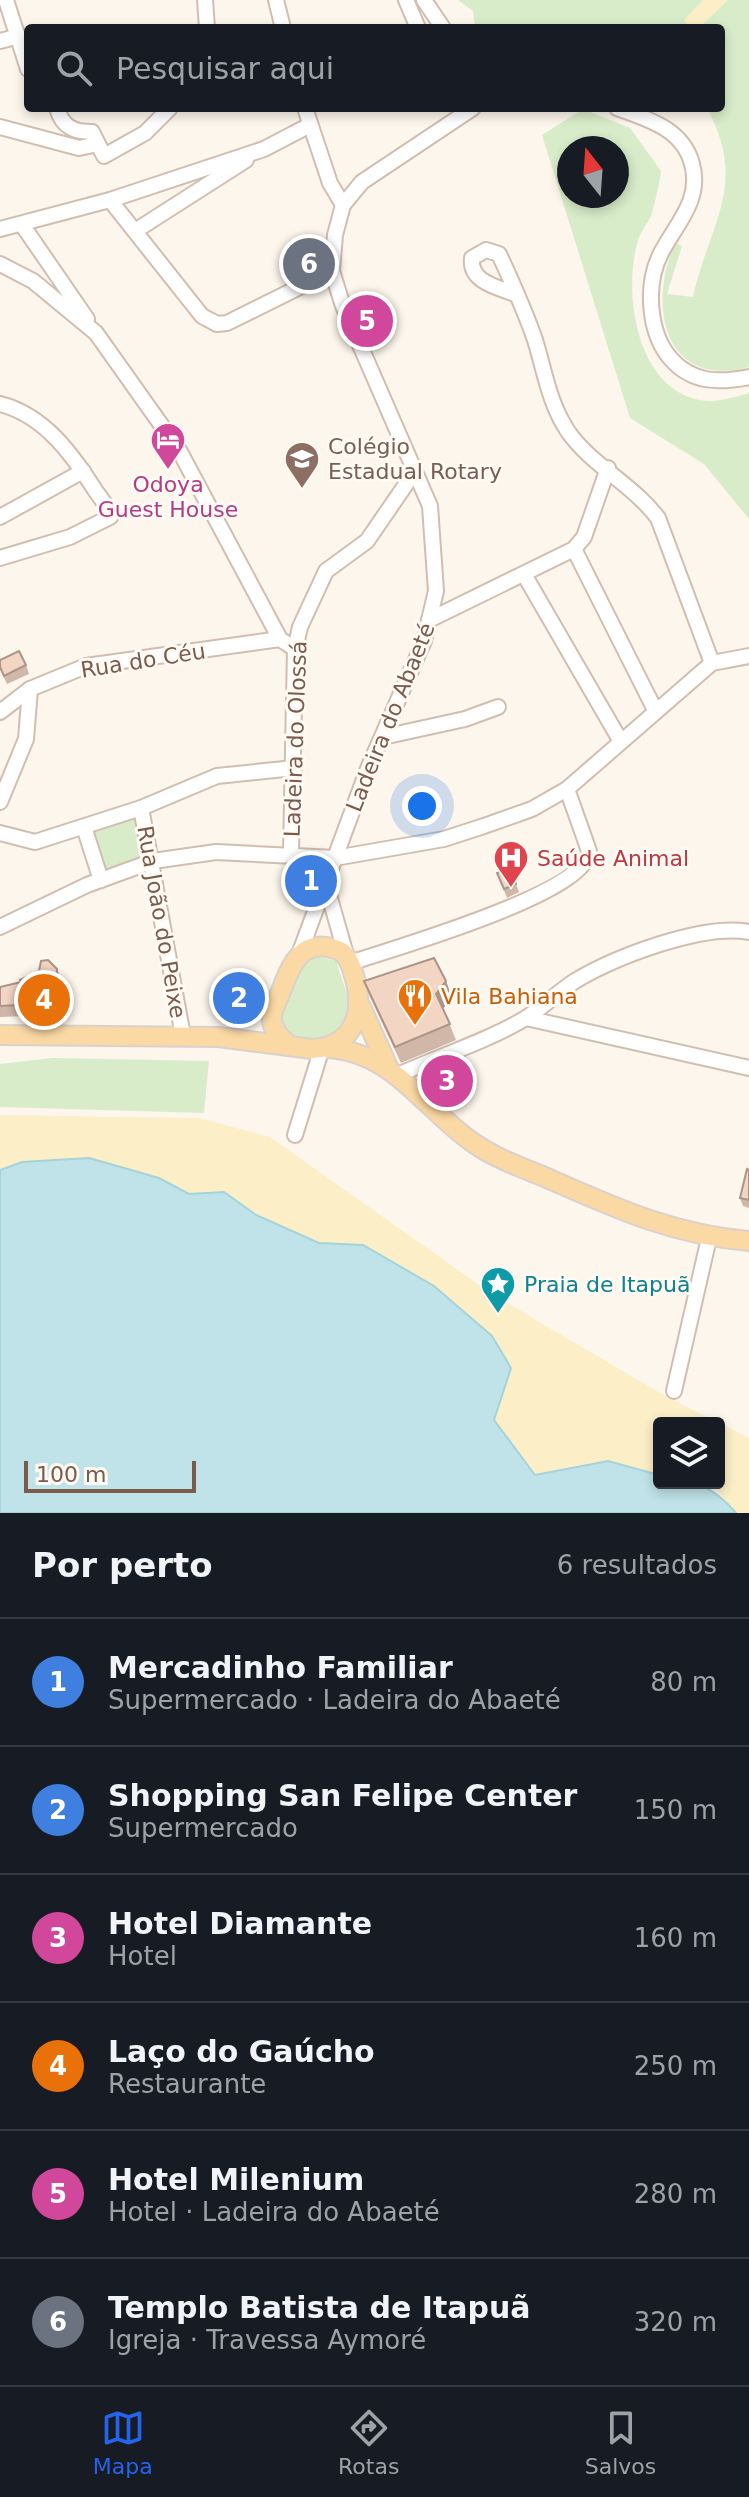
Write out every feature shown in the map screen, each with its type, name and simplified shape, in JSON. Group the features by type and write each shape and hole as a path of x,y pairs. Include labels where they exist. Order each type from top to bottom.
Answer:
{"main road":[{"path":"289,1045 273,1027 272,1015 293,960 300,952 324,947 336,949 349,961 361,1007 393,1071"},
{"path":"324,1048 349,1031 361,1007"},
{"path":"218,1037 245,1030 272,1015"},
{"path":"0,1035 218,1037 363,1053 393,1071 465,1137 493,1155 666,1228 709,1238 749,1241"}],"street":[{"path":"6,0 24,54"},
{"path":"205,0 207,24"},
{"path":"276,0 282,24"},
{"path":"406,0 416,24"},
{"path":"416,24 427,4 440,24"},
{"path":"0,41 19,36"},
{"path":"59,112 66,124 79,133 92,132 100,149"},
{"path":"0,127 79,148 112,153 145,133 166,112"},
{"path":"306,112 330,183 343,205"},
{"path":"627,112 670,130 685,146 695,183 691,200 660,254 653,275 652,308 659,340 680,369 696,378 714,381 749,377"},
{"path":"110,200 202,316 217,324 227,323 332,271 343,205 380,167 456,114"},
{"path":"135,231 264,149 310,125"},
{"path":"0,229 23,226 110,200 264,149"},
{"path":"23,226 179,450 280,639 295,649"},
{"path":"0,264 33,281 96,333"},
{"name":"Ladeira do Abaeté","path":"300,952 325,881 424,641 436,591 435,540 430,506 413,474 332,271"},
{"path":"517,295 559,417 581,447 645,500 658,518 712,663"},
{"path":"0,404 34,420 60,441 110,512 106,522 0,558"},
{"path":"429,620 525,576 574,549 584,537 608,468"},
{"path":"0,517 83,471"},
{"name":"Ladeira do Olossá","path":"291,853 295,649 300,627 326,571 373,533 413,474"},
{"path":"574,549 655,710"},
{"path":"525,576 620,740"},
{"name":"Rua do Céu","path":"0,712 30,689 86,666 280,639"},
{"path":"0,927 101,880 153,861 216,852 291,853 335,858 444,839 532,809 567,789 712,663 749,656"},
{"path":"0,802 26,739 30,689"},
{"path":"383,737 465,719 498,707"},
{"path":"0,833 27,843 141,808 217,776 294,768"},
{"path":"325,881 349,961 539,896 577,874 589,859 567,789"},
{"name":"Rua João do Peixe","path":"141,808 183,1036"},
{"path":"84,827 101,880"},
{"path":"393,1071 526,1018 576,980 645,951 717,932 749,932"},
{"path":"526,1018 749,1068"},
{"path":"295,1135 324,1048"},
{"path":"674,1391 709,1238"}],"green space":[{"path":"458,0 749,0 749,367 720,371 698,366 681,354 670,337 664,316 663,292 675,243 682,246 667,294 693,297 722,204 725,160 709,112 725,112 725,24 475,24 473,11"},
{"path":"578,112 590,112 630,128 661,171 652,213 638,240 634,261 632,284 638,332 659,374 675,390 708,401 749,393 749,519 704,464 630,418 565,208 629,208 629,136 557,136 557,183 542,135"},
{"path":"139,813 148,858 104,871 90,832"},
{"path":"315,956 336,961 352,1009 336,1037 299,1039 281,1028 281,1015 300,967 304,961"},
{"path":"52,1058 209,1061 204,1113 0,1107 0,1064"}],"sand":[{"path":"703,0 728,0 703,24 686,24 684,20"},
{"name":"Praia de Itapuã","path":"0,1115 199,1118 270,1137 492,1294 667,1397 707,1417 653,1417 653,1473 608,1461 535,1475 494,1420 511,1368 363,1245 320,1243 256,1215 224,1192 189,1194 159,1178 22,1162 0,1170"},
{"path":"725,1426 749,1438 749,1513 736,1513 716,1489 725,1489"}],"water":[{"path":"89,1158 159,1178 189,1194 224,1192 256,1215 319,1243 363,1245 434,1286 492,1336 511,1368 494,1420 535,1475 608,1461 653,1473 653,1489 710,1490 736,1513 0,1513 0,1170 22,1162"}],"building":[{"path":"19,651 26,665 4,676 0,660"},
{"path":"510,868 516,884 504,889 497,873"},
{"name":"Vila Bahiana","path":"434,958 446,981 436,994 450,1024 395,1047 364,981"},
{"path":"48,960 57,969 56,999 0,1006 0,987 21,982 39,971 41,961"},
{"path":"749,1170 749,1200 740,1198"}],"place":[{"name":"Templo Batista de Itapuã","path":"309,264"},
{"name":"Hotel Milenium","path":"367,321"},
{"name":"Odoya Guest House","path":"168,471"},
{"name":"Colégio Estadual Rotary","path":"302,490"},
{"name":"Mercadinho Familiar","path":"311,881"},
{"name":"Saúde Animal","path":"511,889"},
{"name":"Shopping San Felipe Center","path":"239,998"},
{"name":"Laço do Gaúcho","path":"44,1000"},
{"name":"Vila Bahiana","path":"415,1027"},
{"name":"Hotel Diamante","path":"447,1081"},
{"name":"Praia de Itapuã","path":"498,1315"}]}
